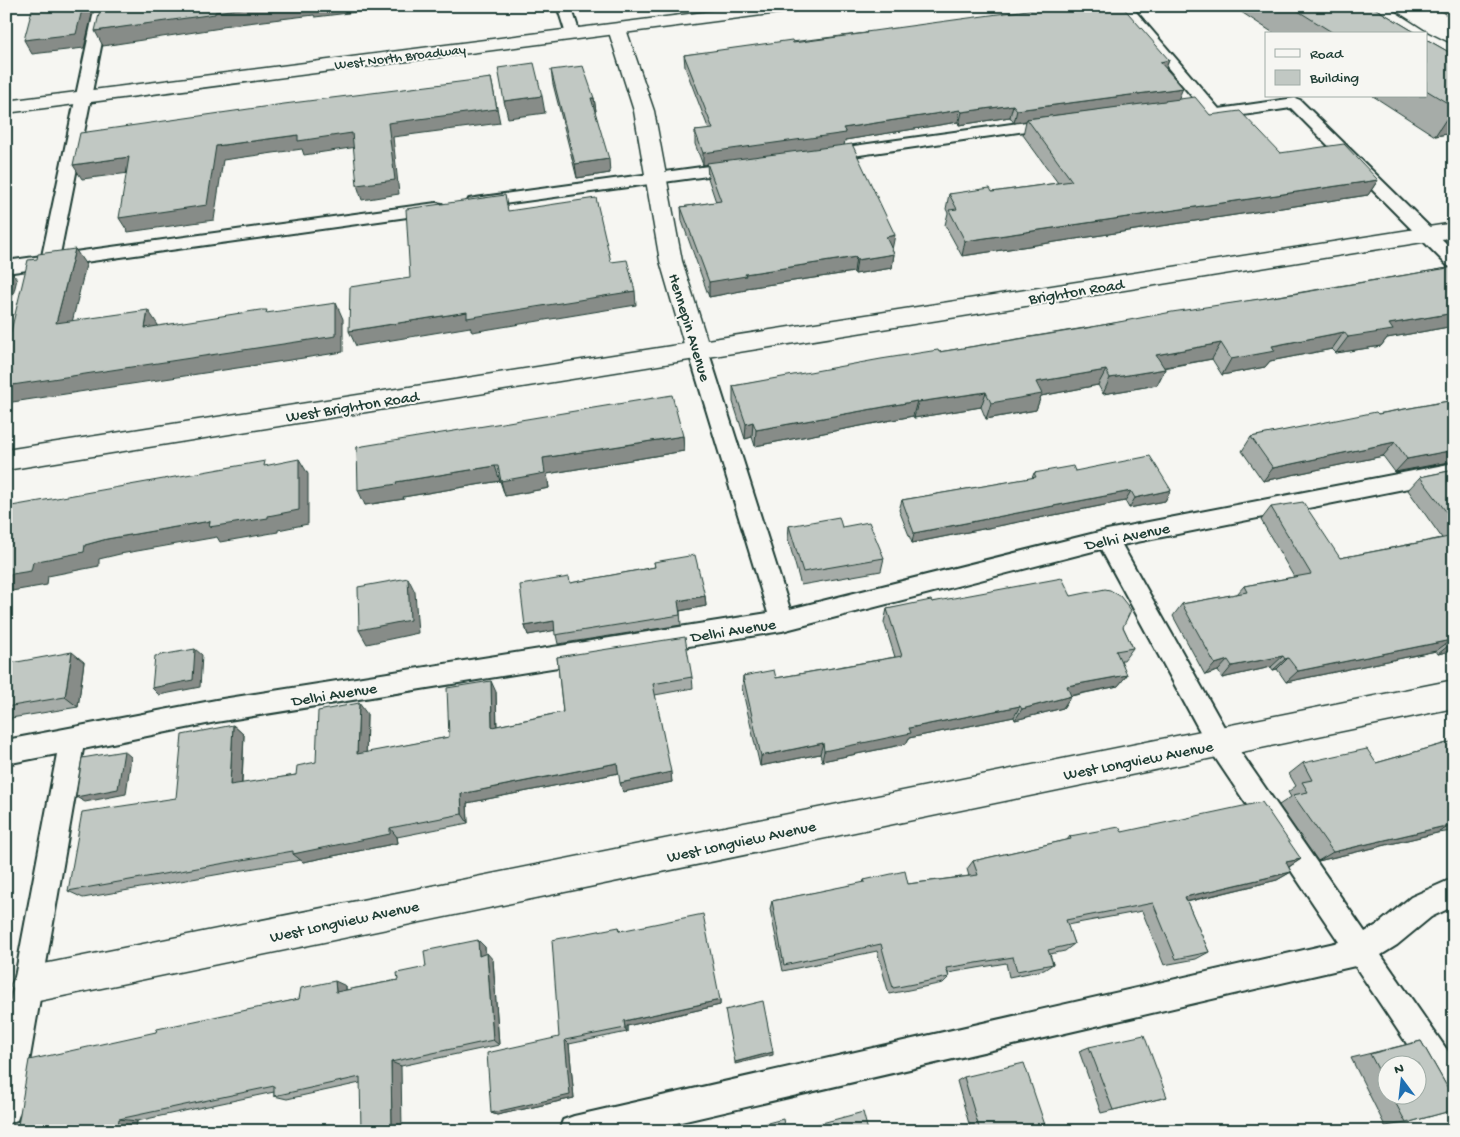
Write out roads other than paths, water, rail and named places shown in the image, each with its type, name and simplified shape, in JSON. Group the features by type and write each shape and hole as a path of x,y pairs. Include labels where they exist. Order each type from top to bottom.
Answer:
{"street":[{"name":"West North Broadway","path":"6,107 794,6"},
{"path":"1374,6 1417,32"},
{"name":"Hennepin Avenue","path":"617,29 644,111 671,261 698,350"},
{"path":"1428,39 1454,54"},
{"name":"Brighton Road","path":"698,350 1454,230"},
{"name":"West Brighton Road","path":"6,460 698,350"},
{"name":"West Longview Avenue","path":"29,985 1454,694"}],"lane":[{"path":"28,282 41,262 83,97 102,6"},
{"path":"564,6 573,34"},
{"path":"1123,6 1215,114 1295,103 1454,262"},
{"path":"1157,110 1206,103"},
{"path":"813,156 1068,122"},
{"path":"6,267 754,165"},
{"name":"Hennepin Avenue","path":"698,350 782,621"},
{"name":"Delhi Avenue","path":"6,752 216,711 782,621 1106,539 1454,471"},
{"path":"1106,539 1219,742 1454,1087"},
{"path":"6,1109 72,740"},
{"path":"574,1131 1360,951 1387,935 1421,907 1454,892"}]}
